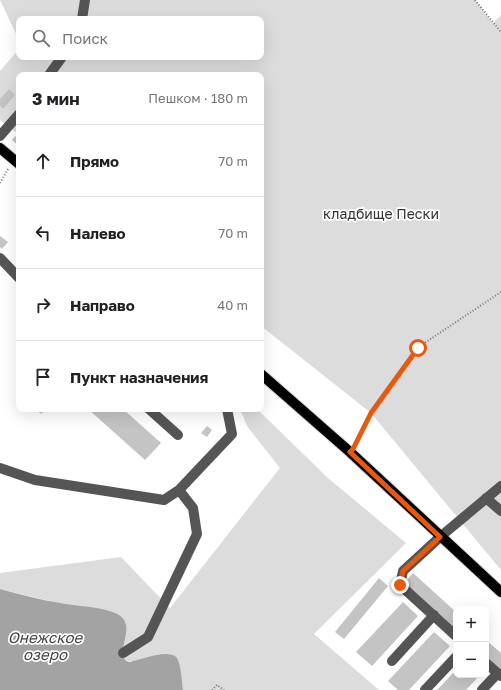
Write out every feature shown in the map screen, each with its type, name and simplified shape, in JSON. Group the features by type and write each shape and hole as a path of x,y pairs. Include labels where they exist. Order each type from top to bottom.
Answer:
{"main road":[{"path":"0,148 16,162"},
{"path":"264,377 350,452 501,592"}],"lane":[{"path":"82,16 85,0"},
{"path":"50,72 60,60"},
{"path":"0,136 16,117"},
{"path":"0,258 16,275"},
{"path":"152,412 178,435"},
{"path":"0,468 35,480 164,500 179,490 232,434 228,412"},
{"path":"453,633 400,585 403,571 440,537 501,486"},
{"path":"123,653 148,637 197,534 193,508 179,490"},
{"path":"486,498 501,511"},
{"path":"392,661 434,616"},
{"path":"425,690 453,660"},
{"path":"482,690 499,675 489,666"}],"path":[{"path":"474,0 501,32"},
{"path":"0,183 16,162"},
{"path":"350,452 353,449 371,413 418,348 501,292"},
{"path":"212,690 217,685 224,690"}],"green space":[{"name":"кладбище Пески","path":"0,0 475,0 493,23 501,15 501,570 371,413 264,328 264,72 16,72 16,133 0,120 0,71 16,52 16,60 264,60 264,16 16,16 16,34"},
{"path":"241,412 260,412 328,478 406,543 314,634 379,690 183,690 179,663 126,661 124,658 124,648 126,623 104,610 58,603 0,589 0,573 121,557 170,608 280,468 247,426"}],"water":[{"name":"Онежское озеро","path":"0,589 52,602 100,609 119,615 123,618 126,625 123,652 126,661 130,662 147,657 167,654 176,657 181,672 183,690 0,690"}],"building":[{"path":"9,89 15,95 3,109 0,106 0,99"},
{"path":"15,136 16,137 16,143 12,140"},
{"path":"0,236 8,242 2,249 0,247"},
{"path":"91,412 126,412 161,443 145,460"},
{"path":"207,426 212,430 207,437 201,433"},
{"path":"413,573 453,609 453,628 404,583"},
{"path":"379,578 388,586 344,639 335,632"},
{"path":"403,602 418,616 372,666 356,652"},
{"path":"434,632 450,646 409,690 398,690 388,681"},
{"path":"489,643 501,653 501,672 489,661"},
{"path":"453,673 453,678 477,678 466,690 437,690"}],"route":[{"path":"400,585 403,571 440,537 350,452 353,449 371,413 418,348"}]}
